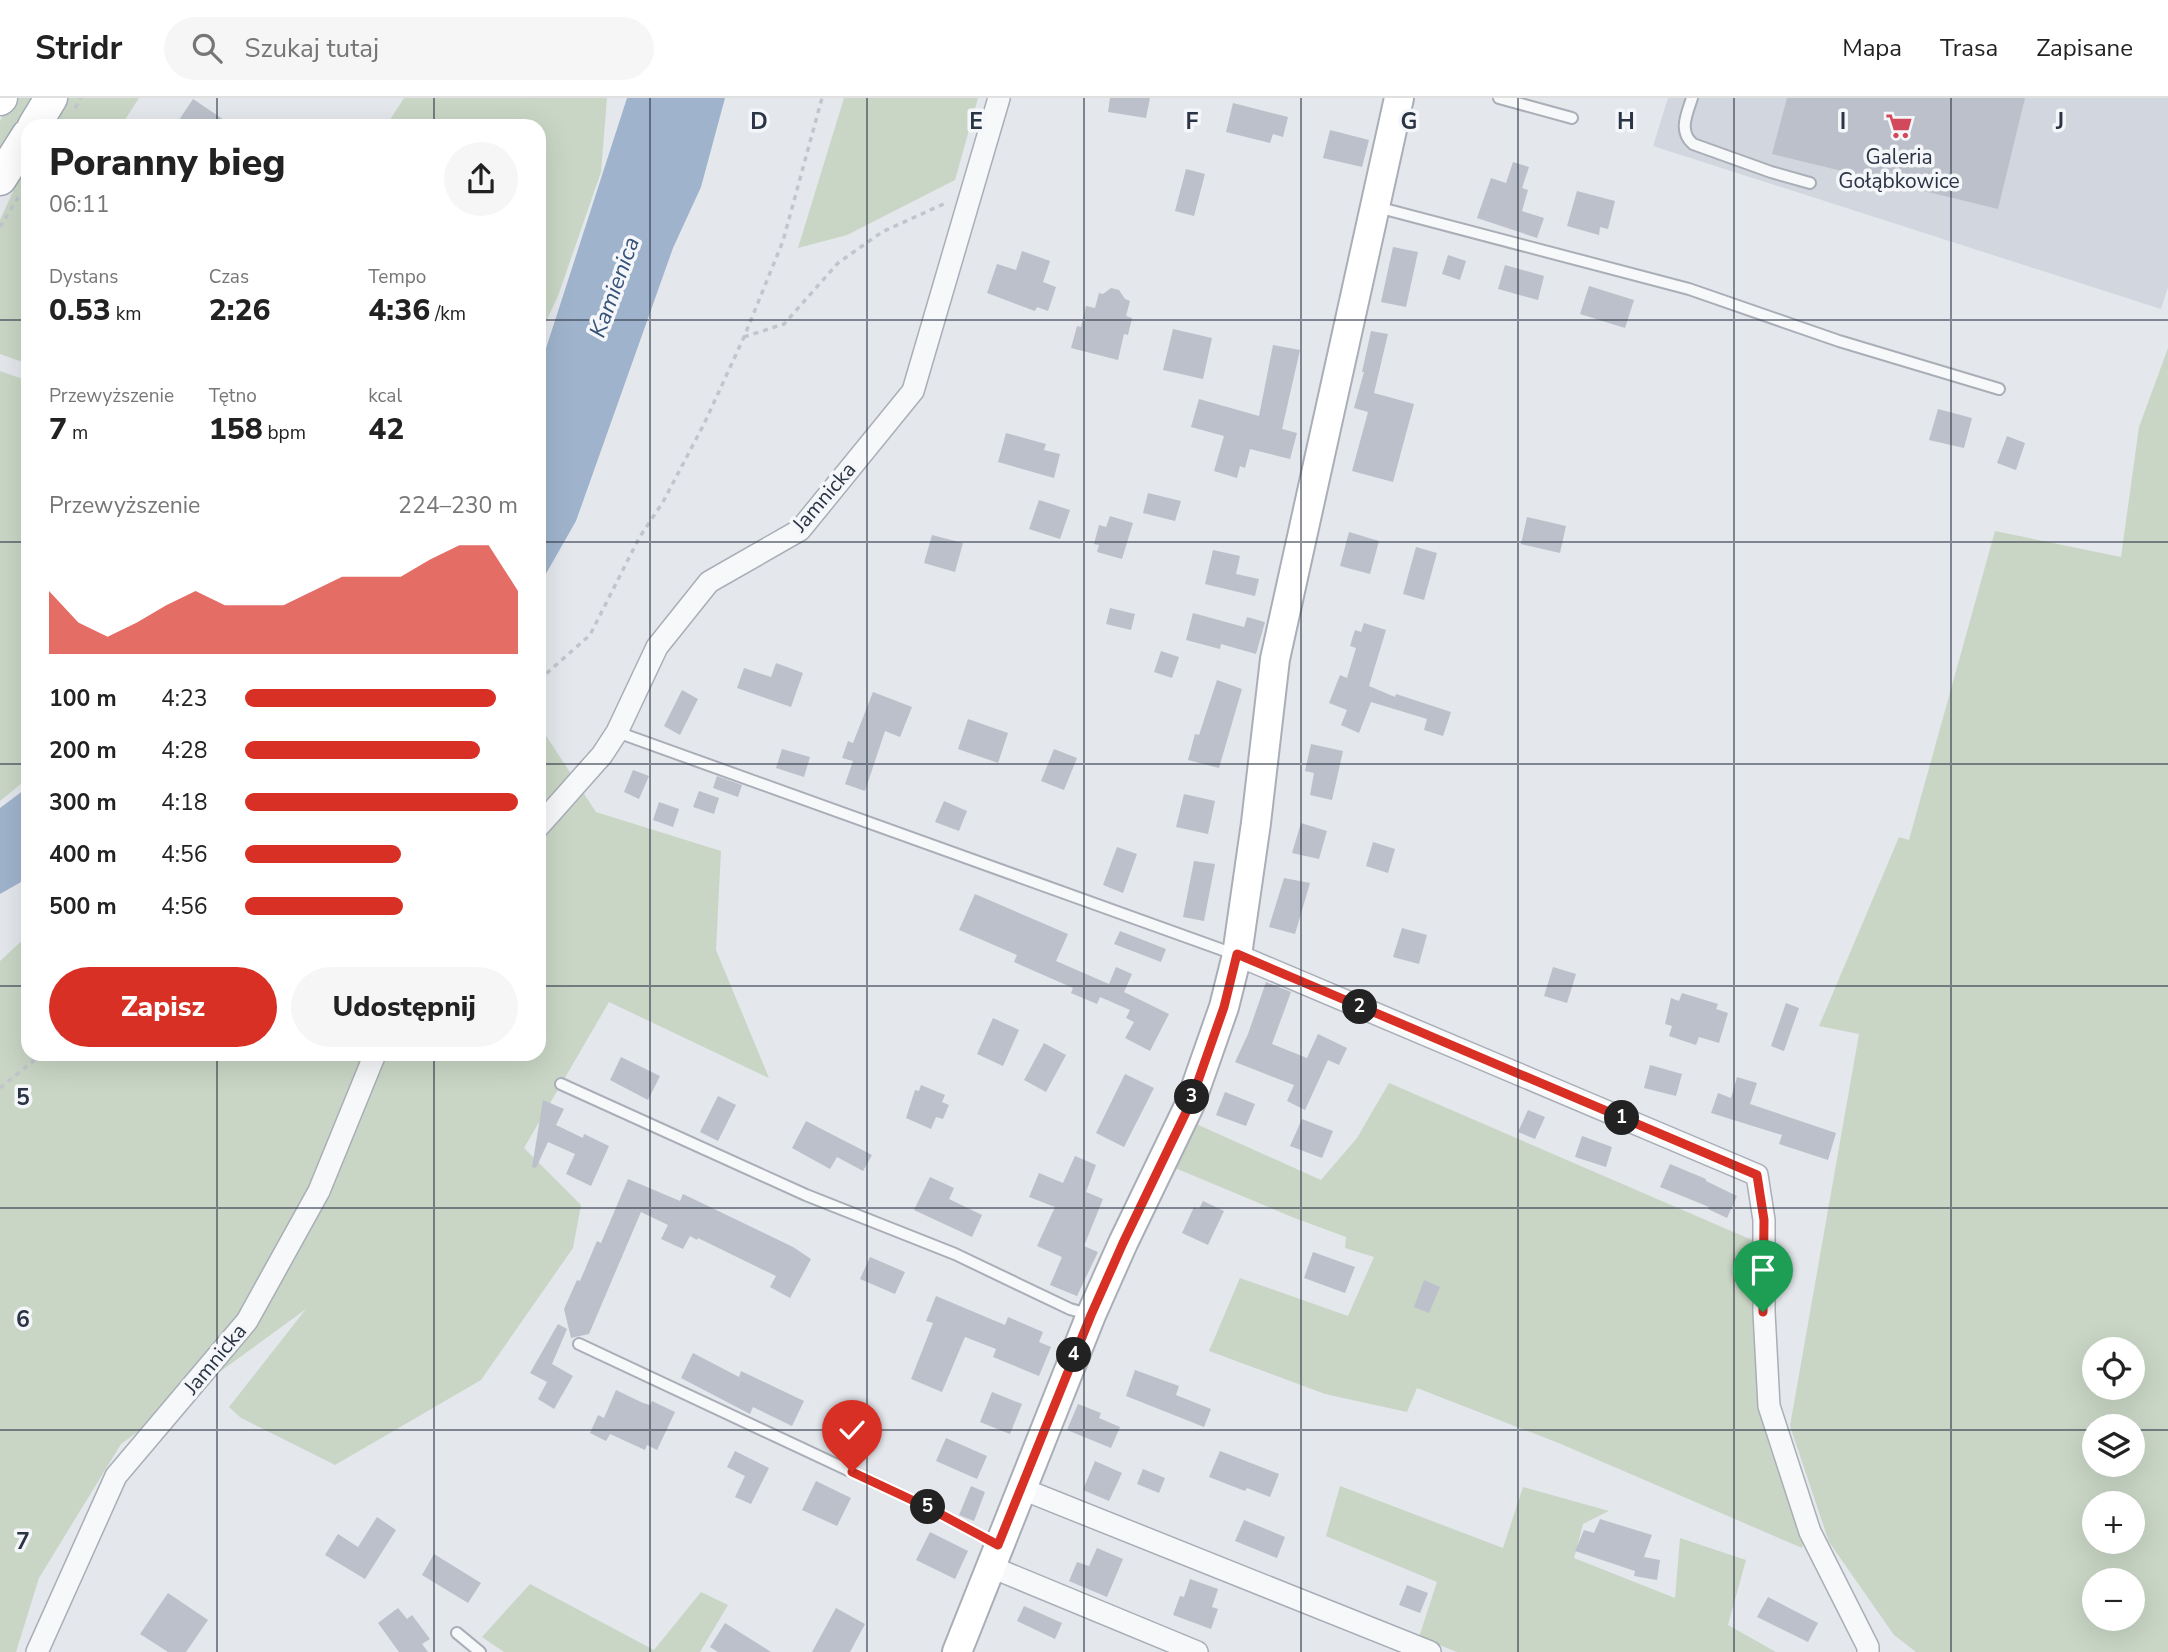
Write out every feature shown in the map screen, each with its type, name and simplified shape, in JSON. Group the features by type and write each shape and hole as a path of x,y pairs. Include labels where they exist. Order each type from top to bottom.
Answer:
{"main road":[{"path":"38,119 51,98"},
{"path":"10,186 21,155"}],"street":[{"name":"Jamnicka","path":"546,818 602,755 617,732 657,647 709,582 800,530 913,391 999,98"},
{"path":"957,1652 1091,1315 1190,1104 1224,1007 1237,954 1256,823 1275,659 1399,98"},
{"path":"1237,954 1757,1175 1764,1220 1763,1312 1769,1406 1810,1532 1868,1647 1868,1652"},
{"name":"Jamnicka","path":"37,1652 116,1476 247,1321 319,1191 372,1061"},
{"path":"1020,1488 1430,1652"},
{"path":"993,1556 1197,1652"}],"lane":[{"path":"1499,98 1572,118"},
{"path":"1692,98 1684,127 1693,144 1770,172 1810,183"},
{"path":"1374,206 1689,289 1839,341 1999,389"},
{"path":"617,732 1237,954"},
{"path":"561,1084 807,1195 955,1254 1070,1309 1091,1315"},
{"path":"579,1344 929,1508 993,1556"},
{"path":"457,1633 480,1652"}],"path":[{"path":"546,674 590,635 639,538 663,502 698,435 744,337 782,242 822,98"},
{"path":"0,227 10,186"},
{"path":"744,337 784,324 838,263 882,232 971,191"},
{"path":"0,1087 33,1061"}],"shaded area":[{"path":"1668,98 2168,98 2168,287 2161,309 1653,146"}],"green space":[{"path":"12,98 35,98 0,155 0,121"},
{"path":"66,98 139,98 126,119 52,119"},
{"path":"404,98 607,98 601,172 558,296 546,321 546,119 390,119"},
{"path":"844,98 978,98 955,180 847,235 798,248"},
{"path":"21,174 21,362 0,354 0,220"},
{"path":"2168,348 2168,1652 1916,1652 1894,1635 1829,1542 1790,1426 1859,1034 1819,1026 1899,837 1909,840 1995,531 2121,557 2139,427"},
{"path":"0,371 21,378 21,784 0,801"},
{"path":"546,736 596,812 721,851 716,950 769,1078 609,1002 524,1148 581,1205 573,1248 481,1380 335,1465 241,1418 229,1407 306,1309 121,1444 39,1578 16,1652 0,1652 0,961 21,942 21,1061 546,1061"},
{"path":"1389,1083 1752,1240 1764,1429 1797,1528 1806,1532 1802,1548 1561,1444 1417,1388 1407,1412 1325,1394 1209,1351 1240,1278 1348,1316 1374,1257 1345,1248 1346,1237 1175,1168 1194,1123 1321,1180 1357,1138"},
{"path":"1340,1486 1503,1548 1523,1487 1609,1511 1583,1524 1574,1558 1675,1598 1680,1538 1746,1560 1728,1625 1776,1652 1457,1652 1419,1637 1437,1582 1326,1536"},
{"path":"530,1584 654,1650 701,1592 728,1605 700,1652 504,1652 482,1637"}],"water":[{"name":"Kamienica","path":"627,98 725,98 701,187 673,248 576,521 546,574 546,348"},
{"path":"21,792 21,882 0,894 0,808"}],"building":[{"path":"1110,98 1150,98 1146,118 1108,112"},
{"name":"Galeria Gołąbkowice","path":"1787,98 2025,98 1998,209 1772,154"},
{"path":"193,99 223,119 180,119"},
{"path":"1233,103 1288,117 1283,137 1273,134 1270,143 1226,132"},
{"path":"1330,130 1369,140 1362,167 1323,158"},
{"path":"1513,162 1529,167 1522,188 1528,190 1522,211 1544,218 1537,238 1477,218 1491,178 1506,183"},
{"path":"1186,169 1205,174 1194,216 1175,211"},
{"path":"1577,191 1615,201 1608,229 1600,227 1599,235 1567,226"},
{"path":"1393,247 1418,252 1406,307 1381,302"},
{"path":"1022,251 1050,261 1043,282 1056,287 1048,311 1037,307 1035,311 987,293 997,264 1016,270"},
{"path":"1448,255 1466,261 1460,280 1442,274"},
{"path":"1505,265 1544,276 1538,300 1498,289"},
{"path":"1589,286 1634,300 1625,328 1580,314"},
{"path":"1111,288 1119,290 1125,299 1130,301 1126,316 1132,318 1128,335 1124,334 1118,360 1071,348 1077,326 1081,327 1086,306 1095,308 1099,293 1103,294"},
{"path":"1173,329 1212,338 1203,379 1163,370"},
{"path":"1371,331 1388,334 1374,393 1414,404 1393,482 1352,471 1368,412 1354,408"},
{"path":"1273,345 1300,350 1282,429 1297,433 1290,459 1250,449 1245,468 1240,466 1237,478 1214,471 1224,436 1191,427 1199,399 1259,416"},
{"path":"1938,409 1972,418 1964,448 1929,440"},
{"path":"1006,433 1046,444 1044,450 1060,454 1054,478 998,462"},
{"path":"2007,436 2025,443 2016,470 1997,463"},
{"path":"1148,493 1181,501 1175,521 1143,513"},
{"path":"1039,500 1070,510 1060,539 1029,529"},
{"path":"1110,516 1133,523 1122,559 1097,552 1099,545 1094,544 1099,525 1106,527"},
{"path":"1527,517 1566,526 1560,553 1521,544"},
{"path":"1349,532 1379,541 1370,574 1340,566"},
{"path":"932,535 963,543 955,572 924,563"},
{"path":"1416,547 1437,553 1424,600 1403,594"},
{"path":"1213,550 1240,556 1236,574 1259,579 1255,596 1205,584"},
{"path":"1110,608 1135,614 1131,630 1106,624"},
{"path":"1193,613 1244,627 1247,617 1265,622 1256,654 1221,644 1220,649 1186,640"},
{"path":"1364,623 1386,630 1369,686 1395,697 1396,694 1451,712 1443,736 1424,730 1427,719 1371,702 1359,733 1341,725 1347,710 1329,703 1340,675 1347,678 1356,648 1350,646 1355,630 1361,632"},
{"path":"1161,651 1179,657 1172,678 1154,672"},
{"path":"776,663 803,673 791,707 737,688 744,668 771,677"},
{"path":"1217,680 1242,689 1219,768 1188,760 1195,734 1199,735"},
{"path":"682,690 698,699 680,735 664,726"},
{"path":"873,692 912,707 900,737 885,731 865,791 845,784 853,761 842,758 848,741 853,743"},
{"path":"968,719 1008,733 998,763 958,749"},
{"path":"1311,744 1343,751 1332,800 1310,795 1314,773 1305,771"},
{"path":"782,749 810,757 804,777 776,768"},
{"path":"1054,749 1077,758 1064,790 1041,781"},
{"path":"633,770 649,776 639,799 624,792"},
{"path":"717,776 742,785 738,797 713,788"},
{"path":"699,791 719,798 714,814 693,807"},
{"path":"1184,794 1215,801 1208,834 1176,827"},
{"path":"944,801 967,811 959,831 935,822"},
{"path":"659,802 679,809 673,827 653,820"},
{"path":"1301,823 1327,831 1319,859 1292,853"},
{"path":"1373,842 1395,849 1388,873 1366,866"},
{"path":"1117,847 1137,854 1123,893 1103,885"},
{"path":"1194,861 1215,864 1204,921 1183,917"},
{"path":"1284,878 1310,883 1295,934 1269,927"},
{"path":"975,894 1068,934 1056,961 1109,984 1116,967 1132,974 1124,992 1169,1014 1150,1051 1125,1038 1134,1022 1126,1018 1130,1010 1100,997 1097,1004 1071,993 1073,988 1014,962 1017,955 959,930"},
{"path":"1402,928 1427,935 1419,964 1393,957"},
{"path":"1120,931 1166,949 1161,962 1114,944"},
{"path":"1553,967 1576,974 1567,1003 1544,996"},
{"path":"1266,982 1291,992 1272,1044 1307,1058 1318,1034 1347,1048 1339,1065 1328,1060 1305,1110 1287,1101 1294,1085 1235,1062"},
{"path":"1682,993 1718,1004 1716,1009 1728,1013 1719,1043 1699,1037 1696,1045 1669,1036 1672,1026 1665,1024 1671,998 1679,1001"},
{"path":"1786,1003 1799,1008 1784,1051 1771,1046"},
{"path":"993,1018 1019,1030 1003,1066 977,1054"},
{"path":"1044,1043 1066,1055 1046,1092 1024,1080"},
{"path":"621,1057 660,1076 648,1100 610,1080"},
{"path":"1650,1065 1682,1074 1676,1096 1644,1088"},
{"path":"1125,1074 1154,1088 1124,1147 1096,1133"},
{"path":"1737,1077 1757,1083 1750,1104 1836,1133 1828,1160 1779,1144 1782,1135 1711,1113 1718,1093 1731,1098"},
{"path":"921,1085 945,1095 942,1102 949,1105 943,1119 936,1117 931,1129 906,1118 915,1090 919,1091"},
{"path":"1225,1092 1255,1104 1246,1126 1216,1115"},
{"path":"718,1096 736,1105 718,1141 700,1132"},
{"path":"543,1100 564,1109 556,1125 583,1138 584,1134 609,1146 591,1186 566,1174 575,1154 548,1142 536,1168 532,1167"},
{"path":"1528,1110 1545,1117 1535,1139 1518,1132"},
{"path":"1302,1119 1333,1131 1322,1158 1290,1146"},
{"path":"806,1121 872,1155 863,1171 837,1157 830,1169 792,1148"},
{"path":"1582,1136 1612,1147 1606,1167 1575,1157"},
{"path":"1075,1156 1096,1165 1086,1192 1103,1199 1084,1246 1098,1252 1077,1296 1050,1285 1062,1257 1037,1246 1055,1207 1029,1197 1039,1173 1063,1183"},
{"path":"1670,1164 1737,1196 1727,1218 1708,1209 1709,1207 1660,1187"},
{"path":"930,1177 954,1188 949,1199 982,1215 972,1237 914,1210"},
{"path":"628,1179 680,1201 683,1194 793,1247 811,1259 790,1298 770,1287 776,1276 698,1238 697,1240 690,1236 683,1249 661,1239 668,1225 641,1212 589,1334 571,1338 564,1309 577,1280 580,1281 597,1241 601,1243"},
{"path":"1203,1201 1224,1211 1208,1245 1182,1233 1194,1207 1199,1209"},
{"path":"1313,1252 1355,1267 1345,1293 1304,1278"},
{"path":"870,1257 905,1272 895,1294 860,1279"},
{"path":"1424,1280 1440,1287 1429,1313 1414,1307"},
{"path":"936,1296 1005,1325 1008,1317 1043,1332 1039,1342 1051,1347 1039,1376 993,1357 996,1349 965,1337 942,1392 911,1379 933,1323 926,1321"},
{"path":"558,1324 567,1329 552,1364 573,1376 554,1409 538,1399 547,1382 530,1373"},
{"path":"693,1353 739,1377 741,1371 804,1401 792,1426 753,1407 750,1414 681,1378"},
{"path":"1135,1370 1179,1386 1176,1395 1211,1409 1204,1427 1126,1396"},
{"path":"616,1390 643,1403 650,1405 652,1401 675,1412 657,1450 647,1445 645,1450 610,1434 606,1441 590,1433 598,1415 604,1418"},
{"path":"992,1392 1022,1404 1010,1434 980,1422"},
{"path":"1078,1404 1101,1413 1099,1418 1120,1427 1111,1448 1067,1430"},
{"path":"946,1438 987,1456 977,1479 936,1461"},
{"path":"735,1451 769,1468 751,1504 735,1497 745,1476 727,1467"},
{"path":"1220,1451 1279,1474 1270,1497 1209,1477"},
{"path":"1095,1461 1122,1473 1109,1501 1083,1490"},
{"path":"1143,1469 1165,1478 1159,1493 1137,1484"},
{"path":"816,1481 851,1498 837,1526 802,1510"},
{"path":"971,1486 985,1492 974,1521 959,1515"},
{"path":"377,1517 396,1530 365,1579 325,1555 338,1534 358,1547"},
{"path":"1600,1519 1652,1535 1644,1557 1660,1560 1657,1580 1634,1576 1635,1571 1575,1551 1584,1530 1594,1533"},
{"path":"1244,1520 1285,1537 1277,1558 1235,1541"},
{"path":"930,1532 968,1551 955,1579 916,1560"},
{"path":"1097,1548 1123,1559 1107,1597 1069,1581 1077,1562 1089,1566"},
{"path":"434,1554 481,1583 468,1603 422,1575"},
{"path":"1190,1579 1218,1589 1212,1607 1218,1609 1211,1629 1173,1615 1180,1596 1184,1597"},
{"path":"1407,1585 1428,1593 1420,1613 1399,1605"},
{"path":"168,1593 208,1620 186,1652 168,1652 140,1634"},
{"path":"1768,1597 1818,1623 1808,1642 1757,1617"},
{"path":"1024,1606 1062,1623 1055,1639 1017,1621"},
{"path":"398,1608 407,1619 412,1615 430,1639 422,1644 428,1652 399,1652 378,1623"},
{"path":"836,1608 865,1624 850,1652 812,1652"},
{"path":"725,1623 771,1652 718,1652 710,1647"}],"place":[{"name":"Galeria Gołąbkowice","path":"1899,126"}],"route":[{"path":"852,1472 929,1508 998,1545 1091,1315 1190,1104 1224,1007 1237,954 1757,1175 1764,1220 1763,1312"}]}
